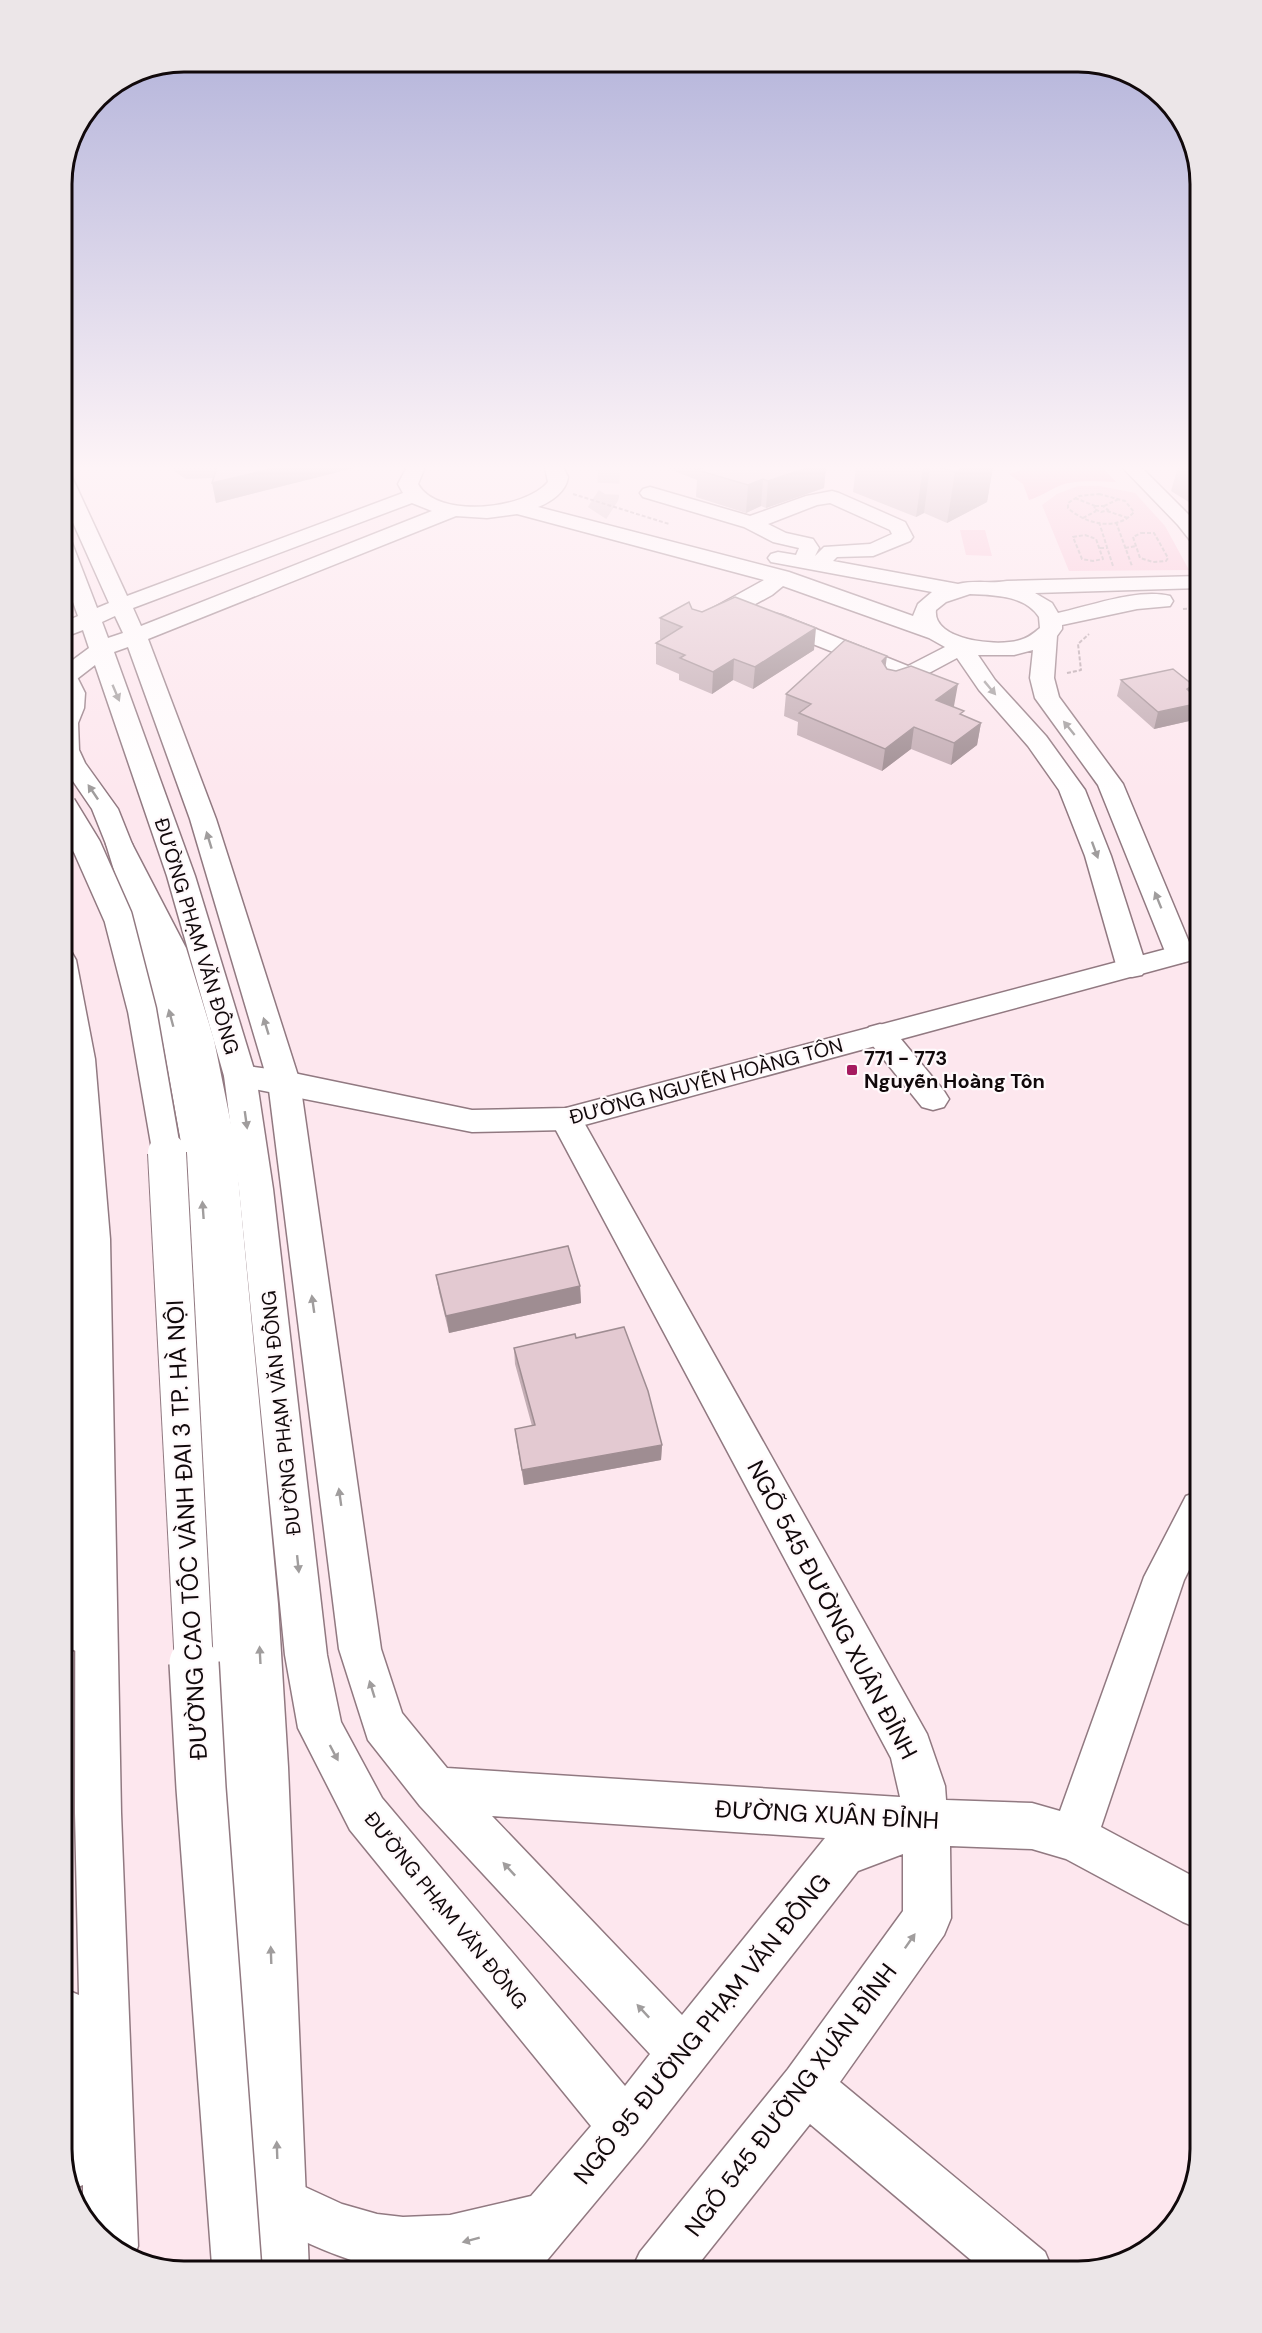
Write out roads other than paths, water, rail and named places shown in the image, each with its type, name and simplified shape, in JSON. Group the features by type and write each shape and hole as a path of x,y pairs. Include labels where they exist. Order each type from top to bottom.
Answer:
{"main road":[{"path":"77,576 102,628"},
{"path":"88,576 102,628"},
{"path":"72,666 102,628 225,576"},
{"path":"102,628 257,576"},
{"path":"777,576 876,609 952,641 999,650 1027,646 1049,628 1137,602 1190,599"},
{"path":"876,576 957,590 1190,582"},
{"path":"701,624 781,577"},
{"path":"984,588 1004,590 1030,598 1042,607 1049,628 1042,678 1047,698 1110,784 1190,952"},
{"path":"957,590 932,600 926,608 924,617 929,626 952,641 1059,768 1072,790 1098,856 1132,968"},
{"path":"735,606 901,679 952,641"},
{"name":"ĐƯỜNG PHẠM VĂN ĐỒNG","path":"102,628 181,876 240,1076 259,1212 306,1655 320,1728 366,1814 625,2127"},
{"name":"ĐƯỜNG PHẠM VĂN ĐỒNG","path":"102,628 202,819 284,1082 360,1649 384,1725 436,1790 684,2053"},
{"name":"ĐƯỜNG PHẠM VĂN ĐỒNG","path":"72,692 74,704 72,708"},
{"name":"ĐƯỜNG PHẠM VĂN ĐỒNG","path":"72,759 105,809 118,844 172,948 199,1040 219,1144 258,1627 266,1779 282,2261"},
{"name":"ĐƯỜNG CAO TỐC VÀNH ĐAI 3 TP. HÀ NỘI","path":"72,822 87,847 118,917 142,1010 167,1155 200,1777 236,2261"},
{"path":"118,844 153,952 178,1043 198,1148 242,1774 252,2261"},
{"name":"ĐƯỜNG PHẠM VĂN ĐỒNG","path":"118,844 123,914 157,1047 176,1150 204,1605 227,2261"},
{"name":"ĐƯỜNG NGUYỄN HOÀNG TÔN","path":"240,1076 284,1082 472,1121 566,1119 1190,952"},
{"path":"72,1015 80,1059 93,1239 98,1813 111,2233"},
{"path":"880,1034 933,1099"},
{"name":"NGÕ 545 ĐƯỜNG XUÂN ĐỈNH","path":"566,1119 911,1750 922,1786 926,1822 927,1917 806,2087 667,2261"},
{"path":"72,1252 76,1815 87,2204"},
{"path":"1074,1838 1165,1577 1190,1528"},
{"name":"ĐƯỜNG XUÂN ĐỈNH","path":"436,1790 926,1822 1032,1826 1074,1838 1190,1900"},
{"name":"NGÕ 95 ĐƯỜNG PHẠM VĂN ĐỒNG","path":"511,2261 625,2127 842,1854 926,1822"},
{"path":"806,2087 1014,2261"},
{"path":"279,2202 349,2234 405,2246 462,2242 548,2218"}],"place":[{"name":"771 - 773 Nguyễn Hoàng Tôn","path":"852,1070"}]}
